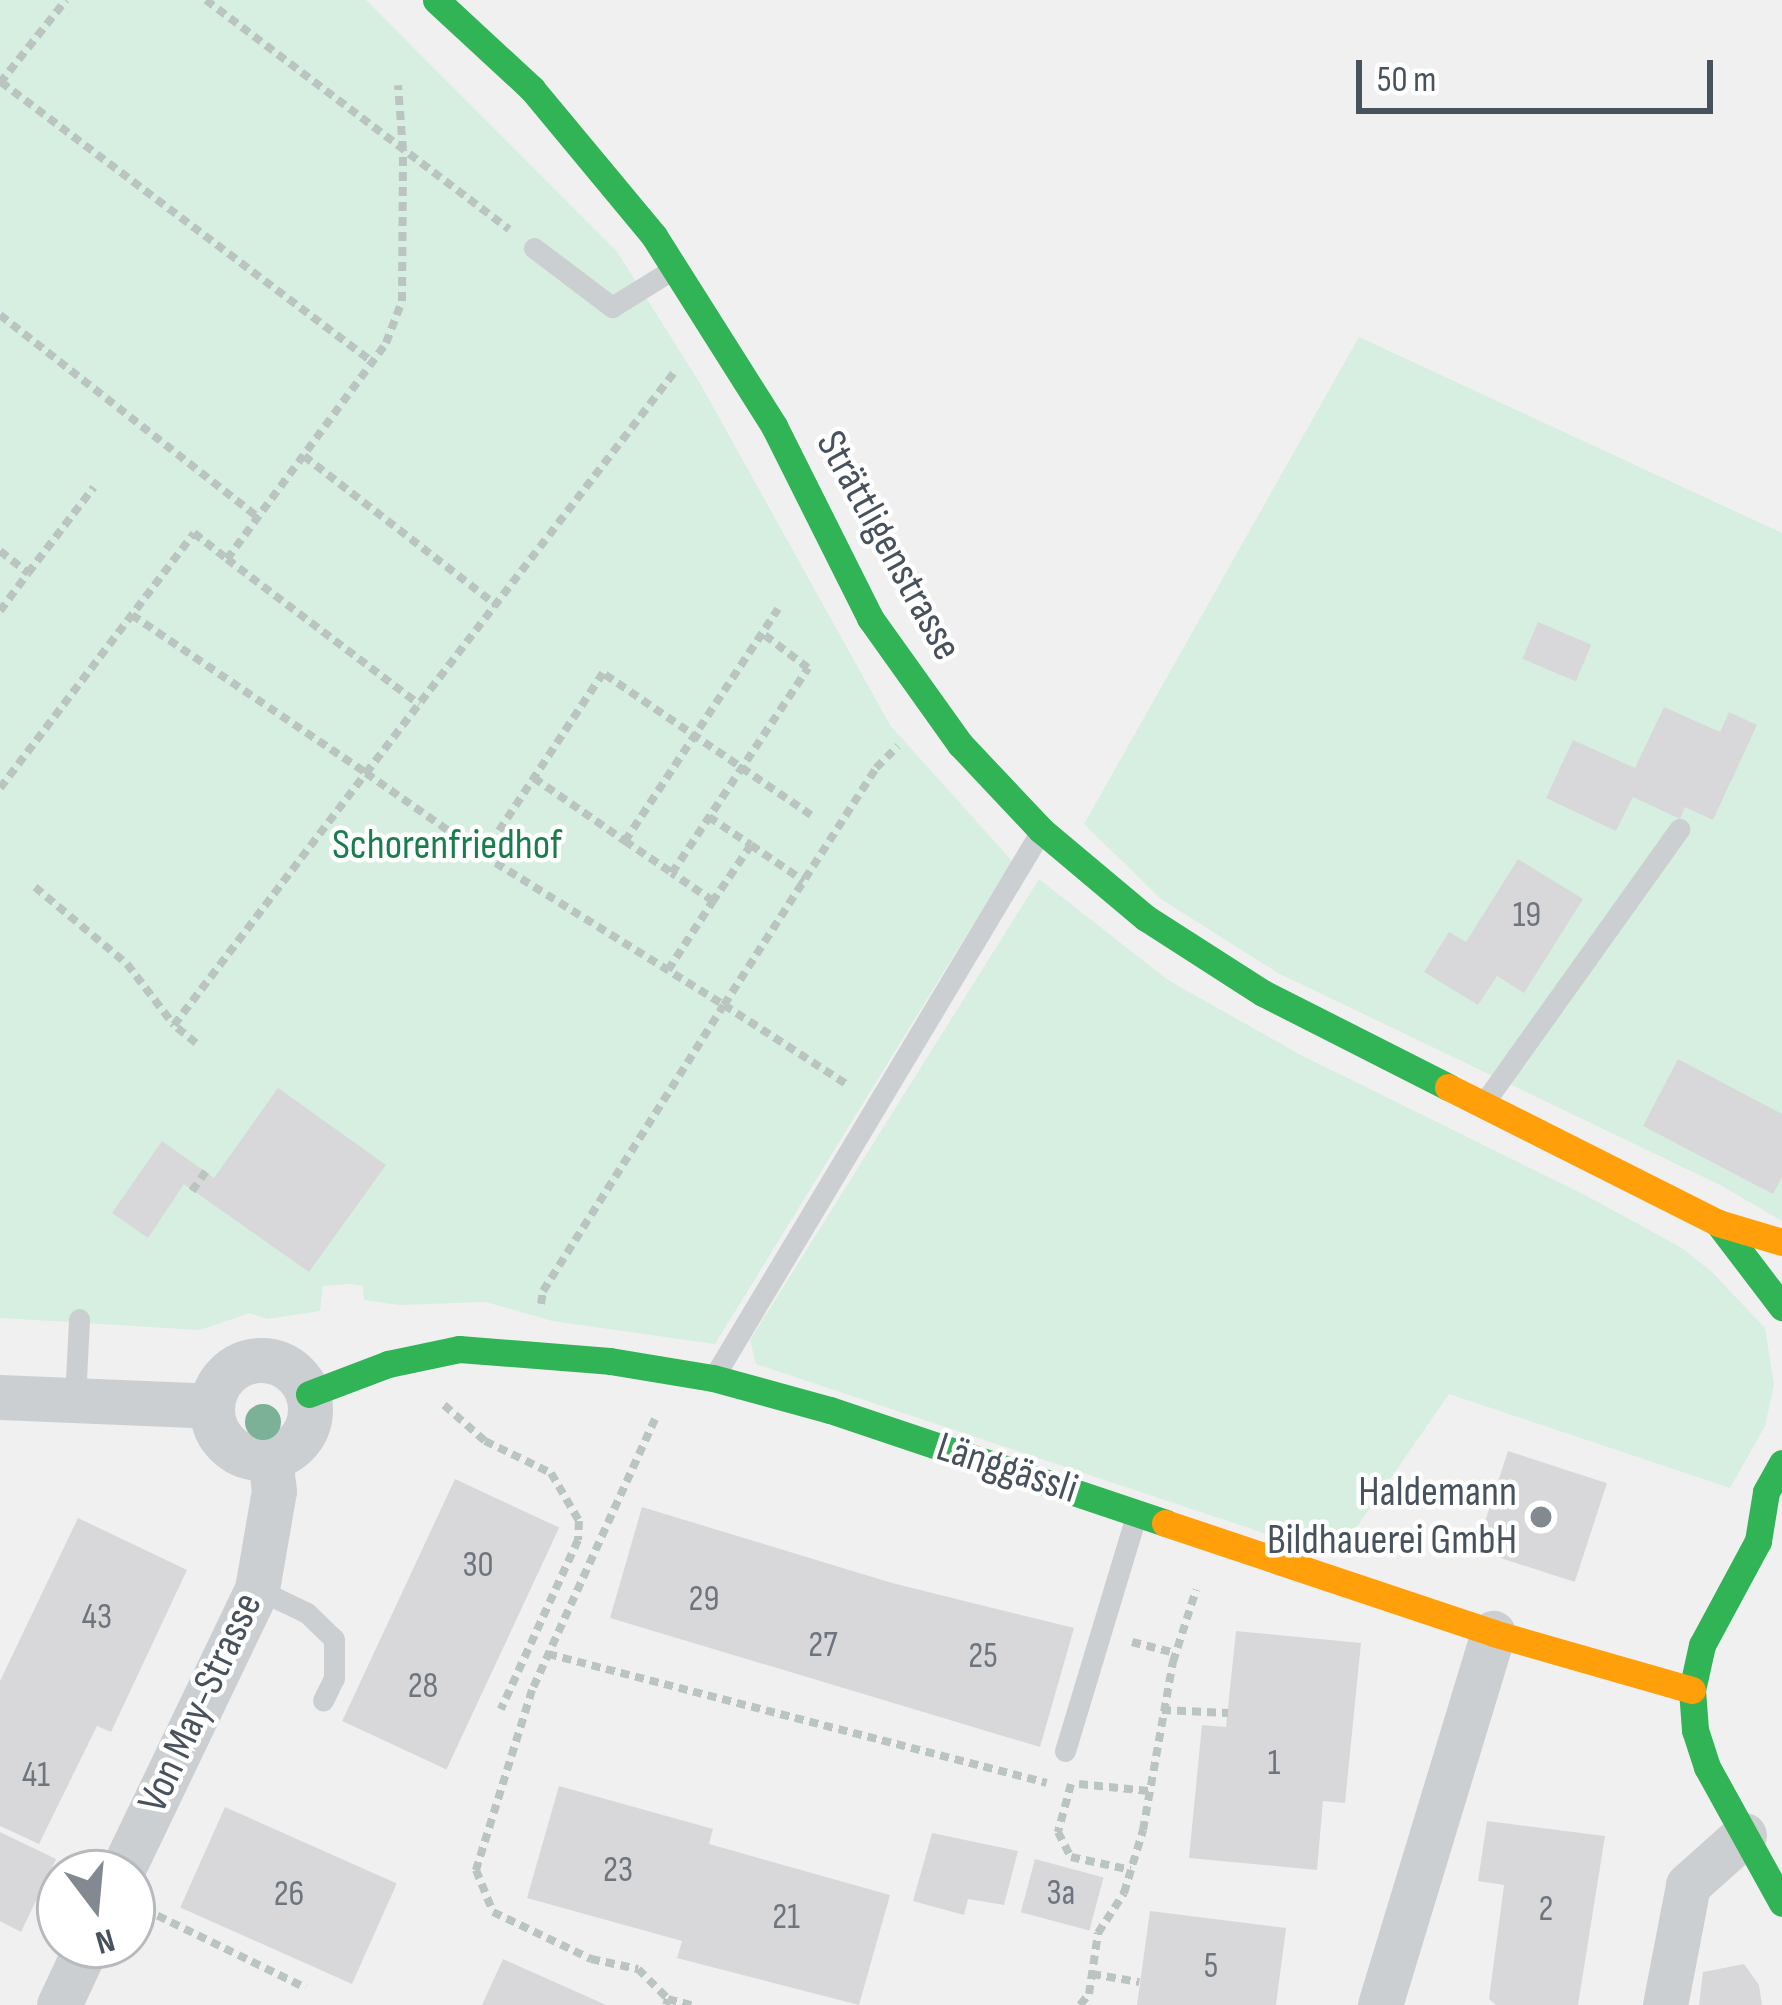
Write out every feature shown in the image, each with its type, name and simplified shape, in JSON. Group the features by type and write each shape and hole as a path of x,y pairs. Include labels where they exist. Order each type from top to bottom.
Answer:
{"main road":[{"name":"Strättligenstrasse","path":"436,0 532,89 617,186 713,322 774,427 870,618 934,711 1041,830 1188,948 1295,1011 1718,1223 1782,1242"},
{"name":"Strättligenstrasse","path":"1718,1223 1782,1307"},
{"name":"Länggässli","path":"309,1394 419,1355 459,1349 535,1354 712,1378 830,1410 1493,1633 1692,1690"},
{"path":"1782,1463 1766,1492 1758,1540 1702,1645 1692,1690 1699,1748 1782,1903"},
{"path":"1758,1540 1782,1523"}],"street":[{"path":"255,1359 288,1367 309,1394 308,1427 286,1452 270,1457 235,1452 214,1424 211,1406 224,1375 255,1359"},
{"path":"0,1397 211,1406"},
{"name":"Von May-Strasse","path":"132,1849 257,1589 274,1491 270,1457"},
{"path":"1380,2005 1493,1633"},
{"path":"1665,2005 1688,1885 1744,1835"},
{"path":"59,2005 76,1969"}],"lane":[{"path":"534,248 613,308 676,268"},
{"path":"1483,1106 1679,829"},
{"path":"712,1378 1041,830"},
{"path":"75,1399 79,1319"},
{"path":"1065,1751 1137,1511"},
{"path":"257,1589 307,1613 334,1639 334,1678 323,1701"}],"path":[{"path":"66,0 0,83 373,362"},
{"path":"206,0 534,248"},
{"path":"226,559 386,344 401,301 403,149 398,85"},
{"path":"0,315 258,517"},
{"path":"173,1024 713,322"},
{"path":"304,456 496,605"},
{"path":"0,611 94,487"},
{"path":"0,787 194,533 419,704"},
{"path":"0,551 28,573"},
{"path":"625,841 778,609"},
{"path":"132,614 483,855 877,1105"},
{"path":"672,873 808,668 762,633"},
{"path":"483,855 603,673 811,814"},
{"path":"535,1354 543,1291 876,768 934,711"},
{"path":"534,778 712,901"},
{"path":"708,817 803,881"},
{"path":"668,970 751,845"},
{"path":"35,887 127,964 173,1024 196,1043"},
{"path":"192,1191 206,1171"},
{"path":"419,1355 440,1400 485,1441 551,1473 579,1521 578,1540 501,1709"},
{"path":"676,1372 548,1654 476,1870 493,1912 591,1959 638,1969 667,2002 691,2005"},
{"path":"1086,2001 1098,1933 1124,1893 1131,1870 1175,1653 1214,1537"},
{"path":"1102,1634 1175,1653"},
{"path":"548,1654 961,1762 1071,1784 1108,1783 1149,1791"},
{"path":"1162,1710 1228,1713"},
{"path":"1071,1784 1058,1832 1071,1857 1131,1870"},
{"path":"156,1915 306,1988"},
{"path":"1092,1974 1139,1982"}],"green space":[{"name":"Schorenfriedhof","path":"0,0 366,0 618,253 701,385 890,725 1012,861 715,1344 552,1321 486,1302 399,1305 364,1300 363,1286 349,1284 323,1286 320,1311 267,1319 250,1313 200,1330 0,1318"},
{"path":"1359,337 1782,533 1782,1221 1722,1186 1278,973 1161,899 1084,824"},
{"path":"1039,879 1168,980 1299,1054 1585,1195 1682,1248 1712,1272 1765,1328 1774,1384 1765,1426 1730,1488 1449,1394 1336,1557 756,1364 750,1340"}],"building":[{"path":"1538,622 1591,645 1576,681 1522,659"},
{"path":"1664,707 1720,732 1729,712 1757,725 1713,820 1685,807 1680,819 1633,797 1616,831 1546,798 1573,740 1635,768"},
{"path":"1518,859 1583,899 1524,993 1497,976 1478,1005 1424,972 1449,932 1466,942"},
{"path":"1678,1059 1782,1114 1782,1177 1773,1194 1643,1126"},
{"path":"278,1088 386,1165 309,1272 184,1184 148,1238 112,1213 162,1141 214,1178"},
{"name":"Haldemann Bildhauerei GmbH","path":"1508,1451 1607,1483 1575,1582 1476,1550"},
{"path":"455,1479 559,1528 446,1770 342,1721"},
{"path":"642,1507 892,1583 1074,1628 1040,1747 610,1618"},
{"path":"78,1518 187,1570 111,1732 97,1726 39,1844 0,1826 0,1681"},
{"path":"1236,1631 1361,1643 1345,1803 1323,1801 1317,1870 1189,1858 1202,1725 1226,1727"},
{"path":"559,1786 713,1829 709,1844 890,1895 859,2005 677,1958 682,1941 527,1898"},
{"path":"225,1807 397,1883 352,1984 180,1907"},
{"path":"1487,1821 1605,1836 1578,2005 1496,2005 1489,1999 1504,1885 1478,1881"},
{"path":"0,1832 36,1849 36,1901 21,1932 0,1921"},
{"path":"932,1833 1018,1851 1004,1905 968,1899 964,1915 913,1901"},
{"path":"1035,1859 1104,1877 1089,1931 1021,1912"},
{"path":"1150,1911 1286,1928 1276,2005 1137,2005"},
{"path":"503,1959 606,2005 482,2005"},
{"path":"1744,1964 1759,1985 1762,2005 1699,2005 1703,1972"}],"traffic: fast":[{"path":"436,0 532,89 654,236 774,426 870,618 960,744 1041,830 1146,918 1263,993 1448,1087"},
{"path":"1718,1223 1782,1307"},
{"path":"309,1394 388,1364 459,1349 610,1361 713,1378 830,1410 1165,1523"},
{"path":"1782,1463 1766,1492 1758,1541 1702,1645 1692,1690 1695,1730 1707,1767 1782,1903"}],"traffic: slow":[{"path":"1448,1087 1718,1223 1782,1242"},
{"path":"1165,1523 1493,1633 1692,1690"}],"place":[{"name":"Haldemann Bildhauerei GmbH","path":"1541,1517"}]}
